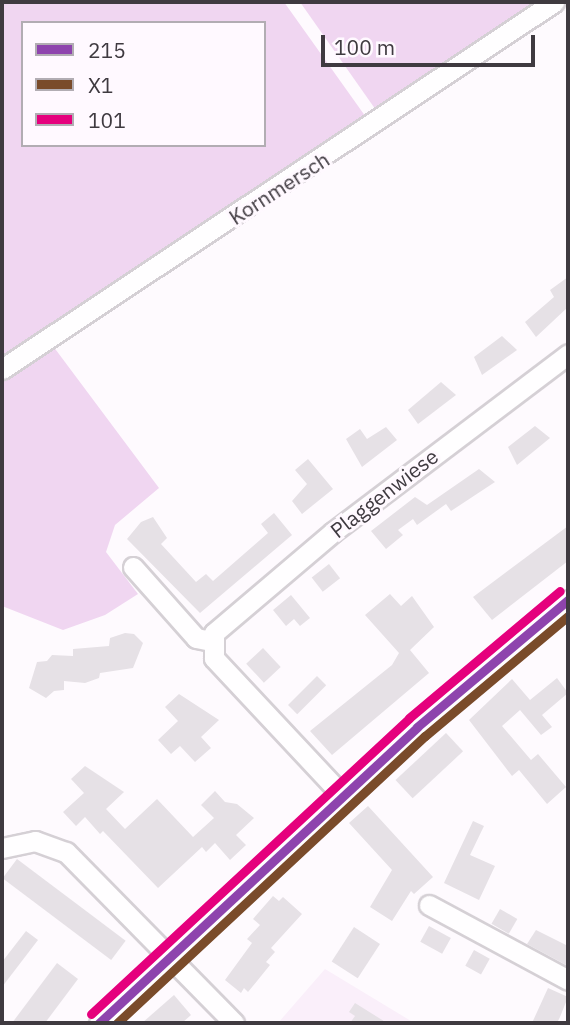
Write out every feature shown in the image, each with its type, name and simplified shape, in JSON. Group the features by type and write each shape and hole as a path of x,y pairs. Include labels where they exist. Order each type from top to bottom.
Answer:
{"street":[{"name":"Kornmersch","path":"2,369 554,2"},
{"name":"Plaggenwiese","path":"211,641 221,622 278,576 568,354"},
{"path":"133,567 196,638 211,641 214,658 343,796"},
{"path":"99,1023 343,796 568,600"},
{"path":"2,848 29,841 61,848 234,1023"},
{"path":"429,905 568,980"}],"shaded area":[{"path":"2,2 284,2 368,120 2,360"},
{"path":"300,2 550,2 378,113"},
{"path":"53,346 159,488 115,525 106,552 138,594 105,615 63,630 2,606 2,379"},
{"path":"325,969 411,1021 410,1023 278,1023"}],"building":[{"path":"568,277 568,307 536,337 525,322 554,297 550,290"},
{"path":"502,336 517,350 482,375 474,357"},
{"path":"441,382 456,395 418,424 408,410"},
{"path":"535,426 550,438 517,465 508,447"},
{"path":"386,427 397,440 362,467 346,439 360,429 367,439"},
{"path":"308,459 333,489 302,514 292,501 307,484 295,470"},
{"path":"479,469 495,482 451,511 446,504 417,525 413,519 398,530 403,535 386,549 371,531 415,497 427,505"},
{"path":"274,513 292,535 200,613 127,539 141,522 153,517 167,538 161,544 196,582 206,574 213,581 268,533 261,524"},
{"path":"568,526 568,561 492,620 473,597"},
{"path":"329,564 340,578 323,592 312,578"},
{"path":"390,594 401,606 412,596 434,627 410,650 429,673 332,755 310,731 392,665 399,653 365,615"},
{"path":"291,595 310,618 300,626 294,619 286,626 273,610"},
{"path":"125,633 134,634 143,643 133,668 100,673 99,678 85,683 64,681 64,690 54,691 46,698 29,688 37,662 47,661 52,655 73,656 73,649 109,646 110,638"},
{"path":"263,648 281,667 264,683 246,664"},
{"path":"317,676 326,685 297,714 288,705"},
{"path":"557,678 568,693 542,715 552,727 541,735 520,710 502,726 531,760 538,754 566,787 547,804 519,770 512,776 469,720 512,679 530,700"},
{"path":"179,694 219,720 201,737 211,748 195,762 180,746 171,754 158,740 178,721 165,707"},
{"path":"446,733 463,751 413,798 396,780"},
{"path":"85,766 124,792 106,809 125,829 157,799 193,837 214,818 201,805 215,791 225,802 237,804 254,818 236,835 246,845 230,860 215,843 206,852 202,847 158,888 103,831 100,834 85,817 76,826 63,812 84,793 71,779"},
{"path":"368,806 433,877 414,894 411,891 392,921 370,907 392,870 349,823"},
{"path":"473,821 484,826 470,855 495,866 479,900 444,883"},
{"path":"17,859 126,941 111,960 3,878"},
{"path":"273,896 279,901 283,897 302,914 271,948 275,952 266,962 270,965 248,992 244,988 241,993 225,980 252,943 247,939 260,925 253,919"},
{"path":"500,909 517,919 509,934 492,924"},
{"path":"429,926 451,938 442,954 420,942"},
{"path":"354,927 380,944 358,978 332,961"},
{"path":"536,930 568,946 568,966 527,944"},
{"path":"26,931 38,940 2,987 2,962"},
{"path":"474,950 490,959 481,974 465,966"},
{"path":"57,963 78,979 45,1023 12,1023"},
{"path":"548,988 568,997 560,1017 557,1023 532,1023"},
{"path":"174,995 191,1015 182,1023 142,1023"},
{"path":"355,1003 387,1023 350,1023 355,1016 349,1012"}],"transit line":[{"name":"101","path":"91,1014 409,718 560,591"},
{"name":"215","path":"99,1023 417,727 568,600"},
{"name":"X1","path":"117,1023 425,736 568,616"}]}
